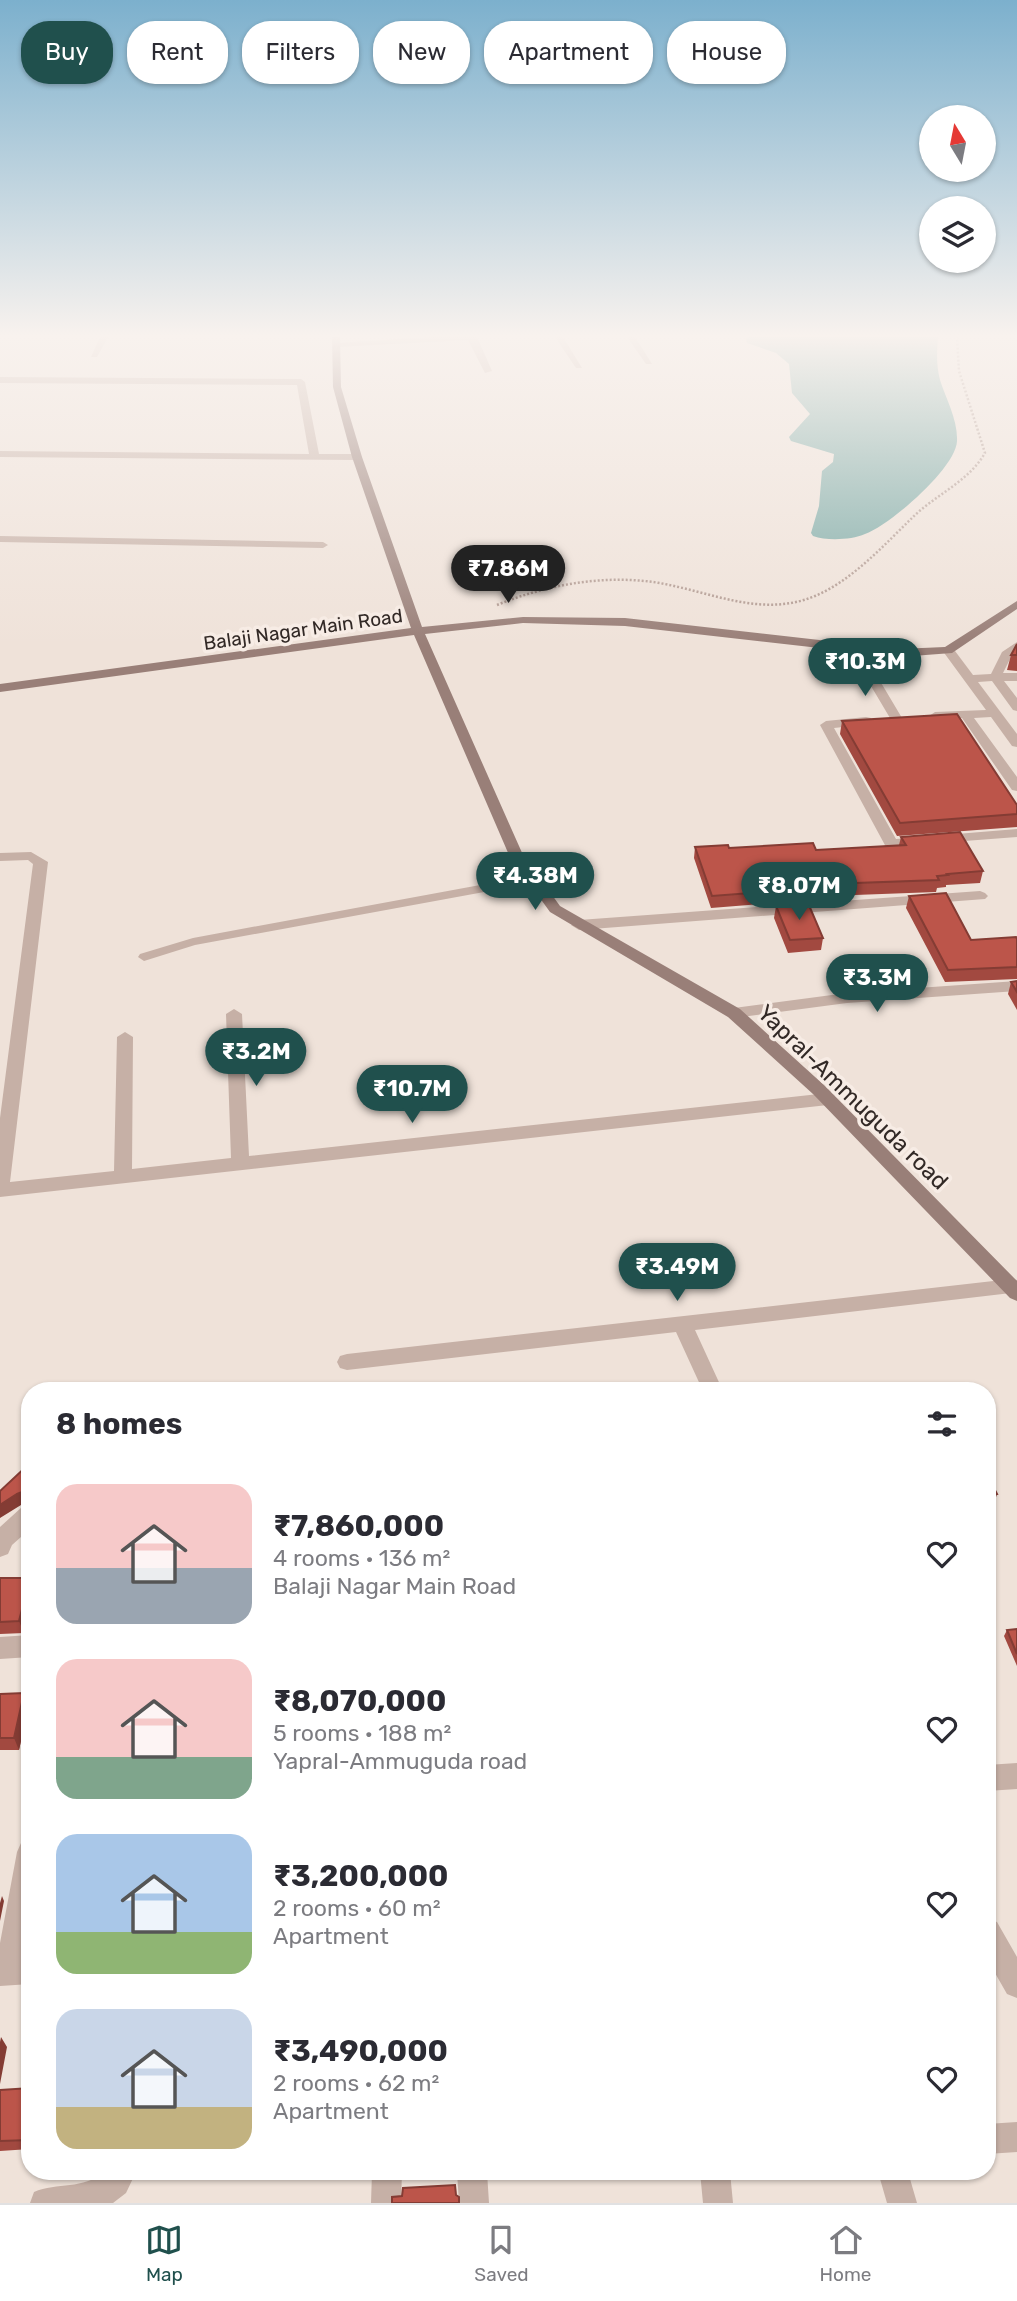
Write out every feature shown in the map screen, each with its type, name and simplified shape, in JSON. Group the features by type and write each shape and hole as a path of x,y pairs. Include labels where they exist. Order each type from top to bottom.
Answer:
{"main road":[{"name":"Yapral-Ammuguda road","path":"352,440 418,631 516,855 555,909 734,1013 828,1099 1014,1289"},
{"path":"948,650 1017,604"},
{"name":"Balaji Nagar Main Road","path":"0,688 418,631 523,620 625,622 899,653 948,650"}],"street":[{"path":"311,440 314,455"},
{"path":"0,454 357,457"},
{"path":"0,539 323,545"},
{"path":"995,677 1006,655 1017,646"},
{"path":"855,649 910,717"},
{"path":"948,650 1017,743"},
{"path":"995,677 1017,707"},
{"path":"969,679 1017,677"},
{"path":"993,713 826,725 891,844 1017,833"},
{"path":"965,714 1017,787"},
{"path":"0,857 31,856 41,862 0,1190 828,1099"},
{"path":"579,925 980,896"},
{"path":"734,1013 847,998 1017,986"},
{"path":"234,1014 240,1164"},
{"path":"123,1176 124,1037"},
{"path":"347,1362 682,1323 1014,1289"},
{"path":"682,1323 709,1382"},
{"path":"0,1547 3,1539 21,1522"},
{"path":"0,1648 21,1647"},
{"path":"996,1777 1017,1776"},
{"path":"13,1971 21,1915"},
{"path":"996,1948 1017,1984"},
{"path":"996,2138 1017,2137"},
{"path":"45,2203 92,2198 115,2185 117,2180"},
{"path":"386,2203 387,2180"},
{"path":"473,2180 474,2203"},
{"path":"716,2180 718,2203"},
{"path":"895,2180 902,2203"}],"lane":[{"path":"144,957 194,942 534,879"}],"path":[{"path":"469,625 498,605 517,596 548,588 611,581 641,580 671,585 735,604 769,606 802,601 833,587 939,494 976,470 985,453 981,440"}],"water":[{"path":"957,440 946,466 905,508 876,529 846,539 825,539 811,533 819,506 822,471 833,462 834,454 791,441"}],"building":[{"path":"1017,644 1017,655 1011,655"},
{"path":"957,714 1017,805 1017,814 900,823 842,721"},
{"path":"960,832 983,871 937,876 939,880 800,885 802,889 712,896 695,847 728,845 729,848 813,843 816,850 906,845 901,837"},
{"path":"946,893 971,940 1016,937 1017,967 948,970 909,896"},
{"path":"808,903 823,938 790,940 776,906"},
{"path":"1017,981 1017,992 1011,982"},
{"path":"21,1471 21,1492 0,1505 0,1491"},
{"path":"0,1578 21,1578 19,1621 0,1622"},
{"path":"1017,1629 1017,1654 1007,1630"},
{"path":"21,1693 14,1738 0,1738 0,1694"},
{"path":"21,2089 21,2140 0,2141 0,2090"},
{"path":"455,2185 459,2203 392,2203 392,2197 402,2196 403,2188"}]}
